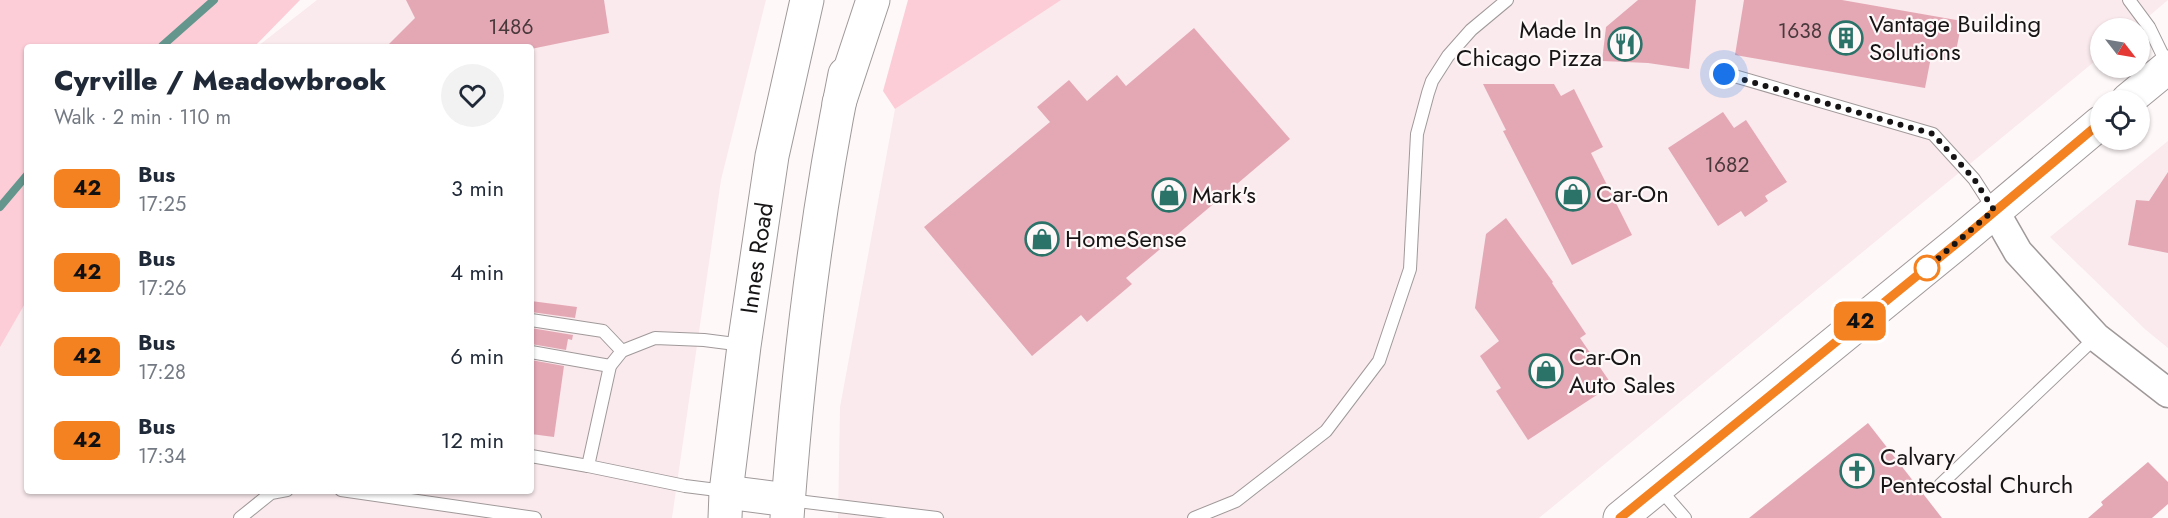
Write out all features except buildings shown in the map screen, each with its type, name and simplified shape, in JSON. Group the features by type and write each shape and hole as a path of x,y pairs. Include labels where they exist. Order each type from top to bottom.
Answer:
{"main road":[{"name":"Innes Road","path":"726,505 744,346 772,156 807,0"},
{"path":"726,505 788,509 801,353 829,154 861,0"},
{"path":"839,104 873,0"},
{"path":"2140,90 2168,67"},
{"path":"1620,518 1962,239 2090,131"}],"street":[{"path":"1994,210 2018,252 2096,337 2168,393"}],"lane":[{"path":"1194,518 1236,501 1326,431 1379,362 1410,269 1417,134 1432,81 1448,56 1471,30 1507,0"},
{"path":"2129,0 2149,27 2168,67"},
{"path":"1724,74 1933,134 1974,179 1994,210"},
{"path":"534,320 603,332 622,351"},
{"path":"1940,485 2096,337"},
{"path":"588,466 610,366 622,351 655,338 704,340 744,346"},
{"path":"534,353 610,366"},
{"path":"534,457 685,486 726,505"},
{"path":"1658,487 1685,518"},
{"path":"240,518 270,494"},
{"path":"369,494 535,518"},
{"path":"788,509 937,518"}],"shaded area":[{"path":"0,0 300,0 257,44 24,44 24,305 0,347"},
{"path":"317,0 766,0 721,180 672,518 0,518 0,322 24,281 24,494 534,494 534,44 261,44"},
{"path":"908,0 1061,0 895,109 883,91"},
{"path":"1058,0 2168,0 2147,18 2090,18 2090,65 1539,518 838,518 840,407 895,109"},
{"path":"2168,141 2168,348 2146,330 2050,237"}],"waterway":[{"path":"164,44 214,0"},
{"path":"0,207 24,179"}],"bus line":[{"name":"42","path":"1620,518 1962,239 2090,131"}],"place":[{"name":"Vantage Building Solutions","path":"1846,38"},
{"name":"Made In Chicago Pizza","path":"1625,44"},
{"name":"Car-On","path":"1573,194"},
{"name":"Mark's","path":"1169,195"},
{"name":"HomeSense","path":"1042,239"},
{"name":"Car-On Auto Sales","path":"1546,371"},
{"name":"Calvary Pentecostal Church","path":"1857,471"}],"route":[{"path":"1724,74 1933,134 1974,179 1994,210 1927,268"}]}
